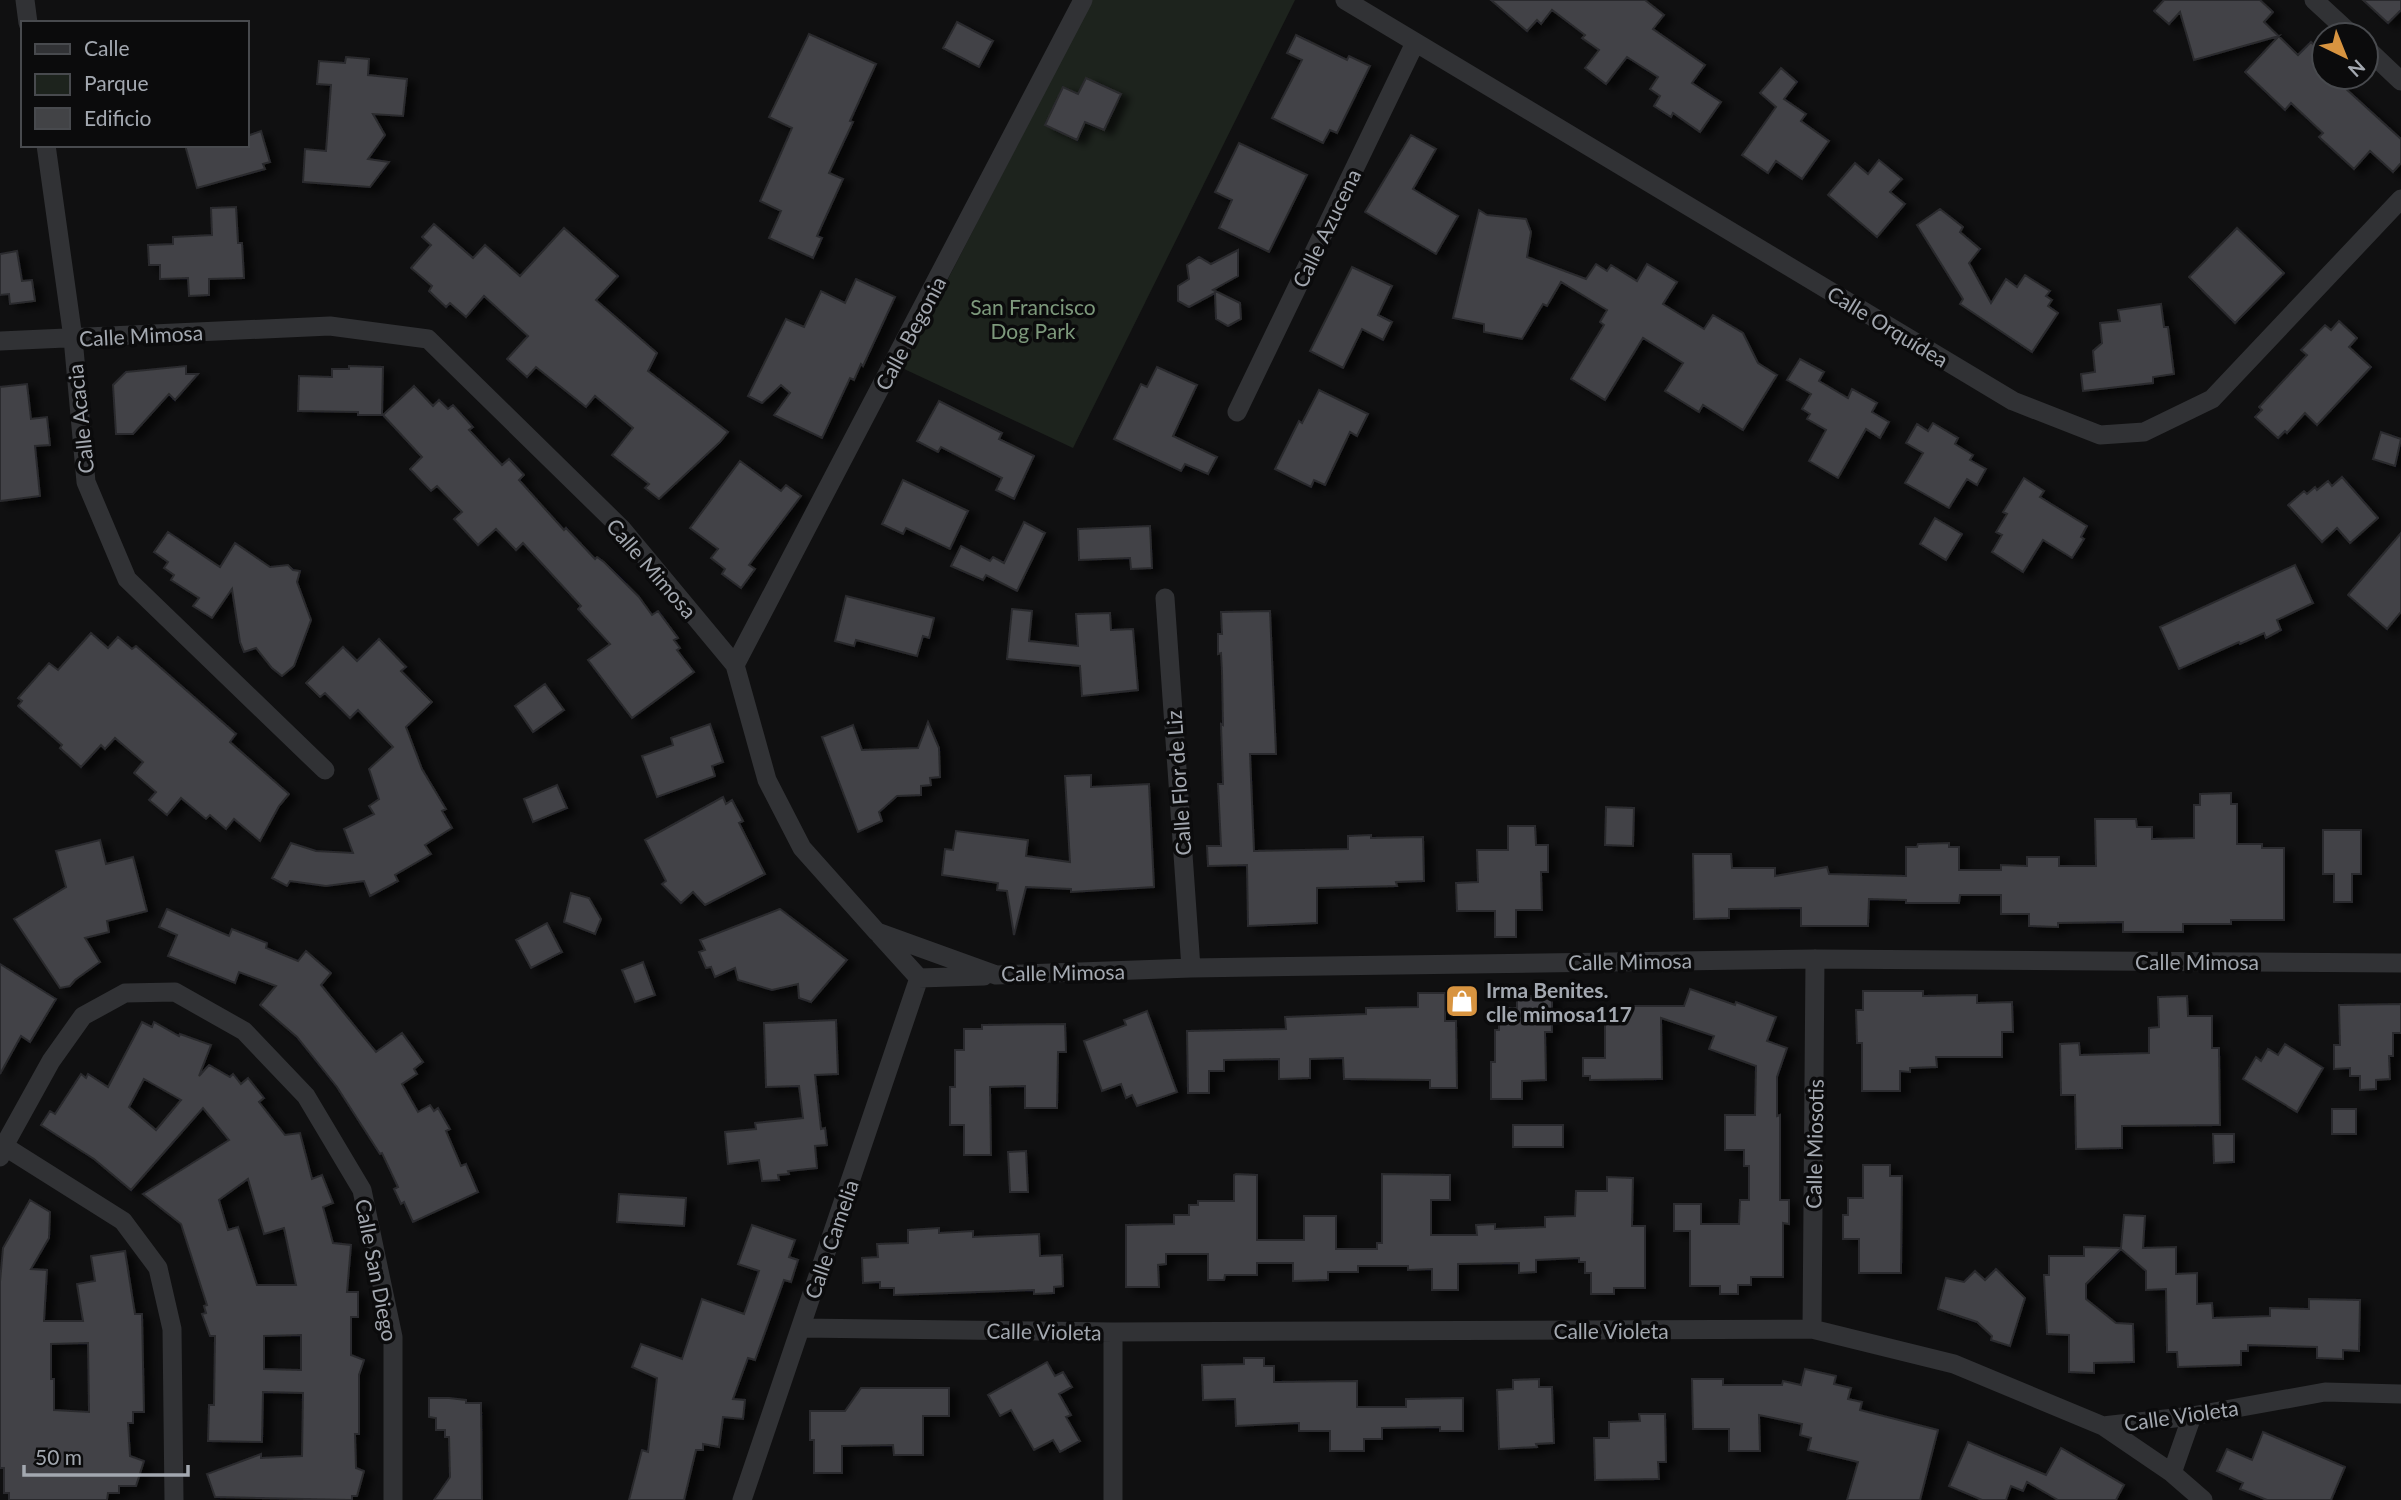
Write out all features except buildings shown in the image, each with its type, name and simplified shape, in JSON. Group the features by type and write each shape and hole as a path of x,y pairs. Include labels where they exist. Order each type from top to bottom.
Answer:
{"street":[{"path":"25,0 29,21"},
{"name":"Calle Begonia","path":"734,665 1083,0"},
{"name":"Calle Orquídea","path":"1345,0 2013,401 2100,435 2144,432 2212,398 2401,199"},
{"path":"2314,0 2337,21"},
{"name":"Calle Azucena","path":"1237,412 1415,43"},
{"path":"2380,61 2401,81"},
{"name":"Calle Acacia","path":"46,147 72,338 86,482 127,579 325,770"},
{"name":"Calle Mimosa","path":"0,341 330,326 428,339 622,529 734,665 767,780 802,848 877,932 996,975 1191,968 1815,959 2401,963"},
{"name":"Calle Flor de Liz","path":"1165,598 1191,968"},
{"path":"877,932 919,978 996,975"},
{"name":"Calle Miosotis","path":"1812,1329 1815,959"},
{"name":"Calle Camelia","path":"742,1500 919,978"},
{"name":"Calle San Diego","path":"2,1152 51,1061 83,1016 125,993 175,992 244,1031 306,1096 362,1190 393,1337 393,1500"},
{"path":"2,1152 123,1221 158,1268 172,1329 174,1500"},
{"name":"Calle Violeta","path":"801,1328 1113,1332 1812,1329 1954,1363 2103,1426 2192,1416 2325,1392 2401,1394"},
{"path":"1113,1332 1113,1500"},
{"path":"2172,1473 2192,1416"},
{"path":"2103,1426 2172,1473 2203,1500"}],"green space":[{"name":"San Francisco Dog Park","path":"1092,0 1295,0 1073,448 902,368"}],"place":[{"name":"Irma Benites. clle mimosa117","path":"1462,1001"}]}
